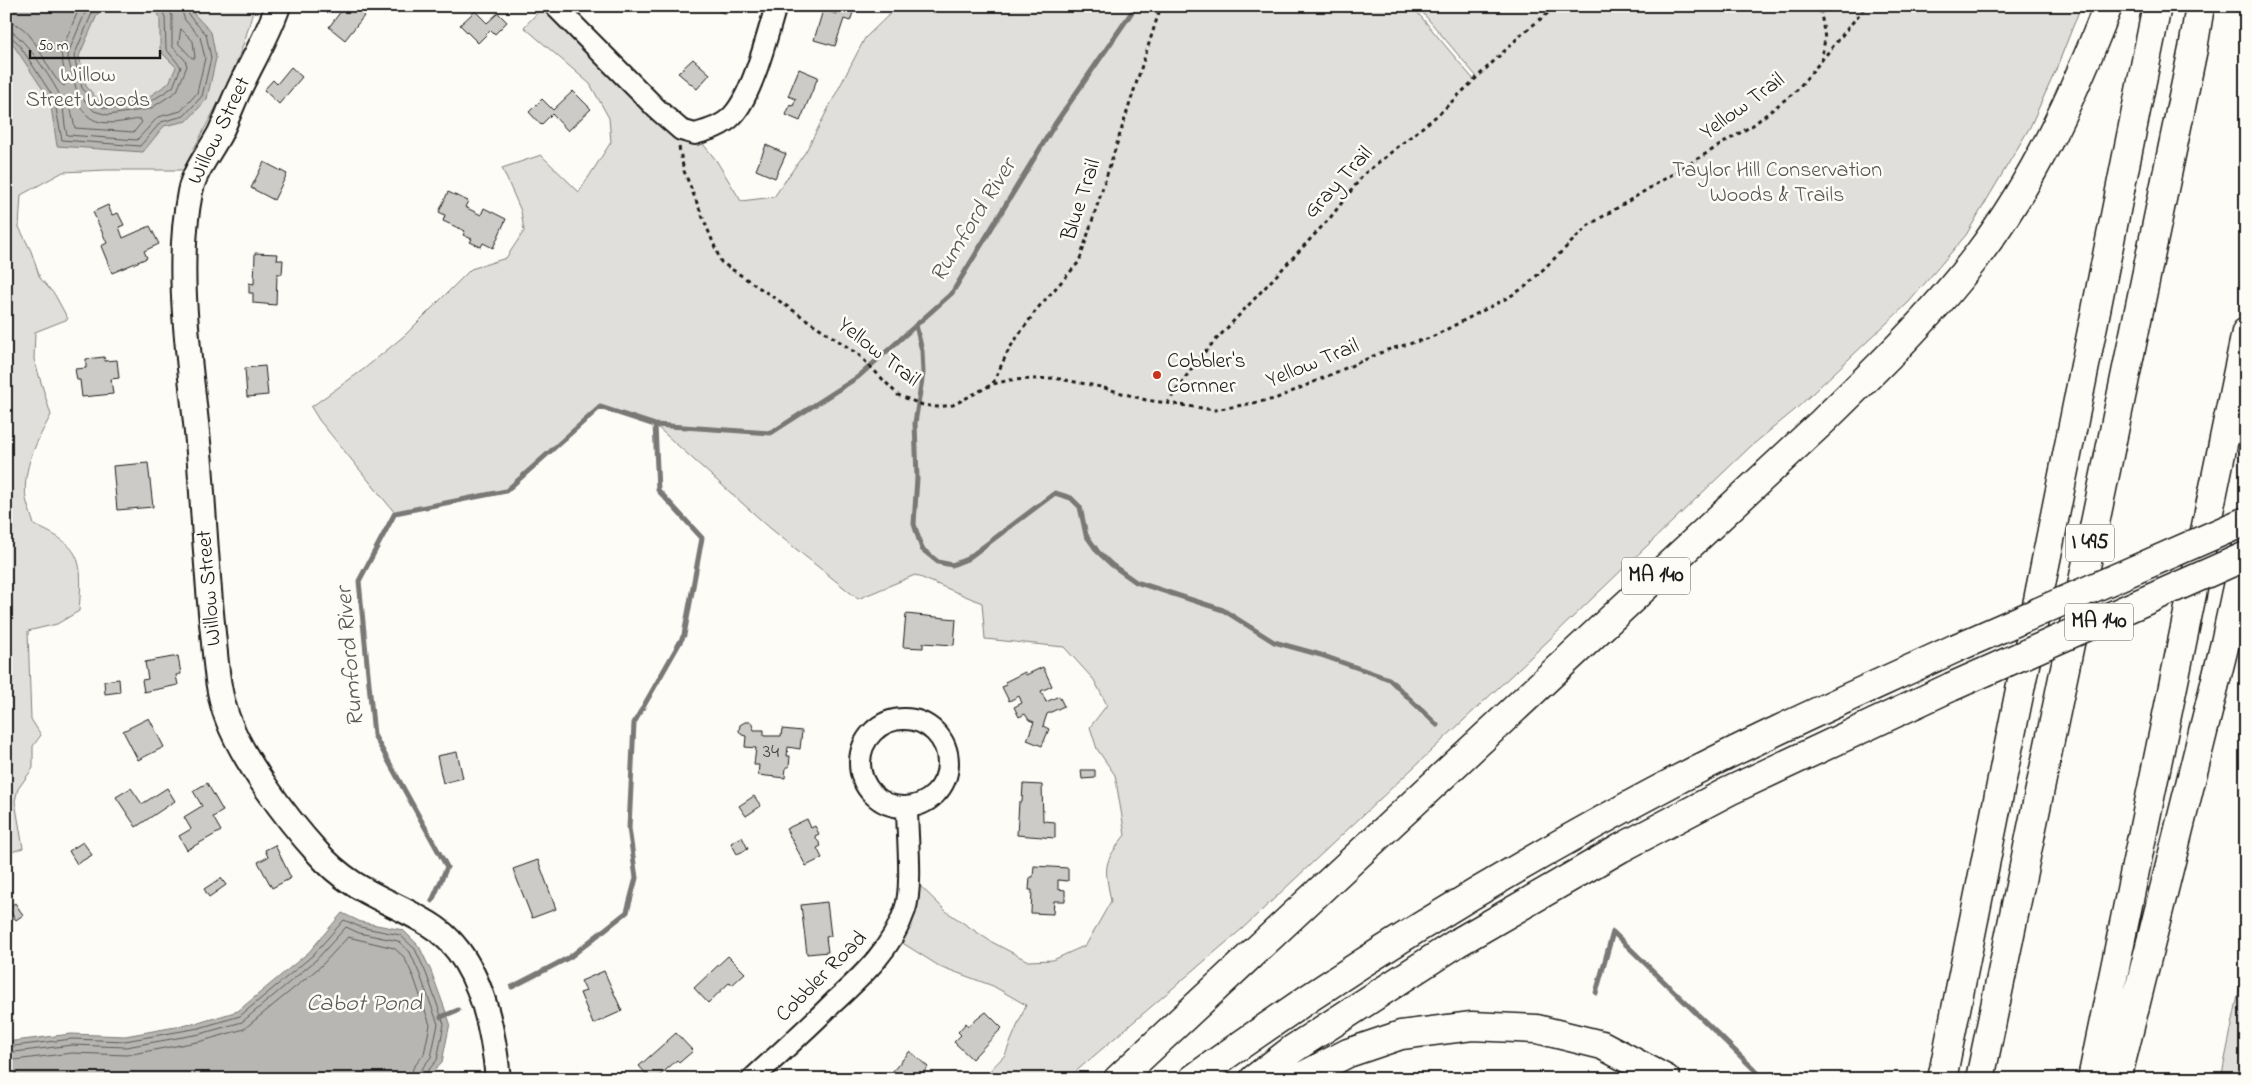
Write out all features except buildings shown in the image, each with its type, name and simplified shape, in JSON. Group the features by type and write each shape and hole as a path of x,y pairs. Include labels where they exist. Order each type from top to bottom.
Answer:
{"highway":[{"name":"MA 140","path":"1118,1079 1822,422 1898,347 1977,256 2007,212 2062,115 2108,6"},
{"path":"1942,1079 2157,6"},
{"name":"I 495","path":"1980,1079 2193,49 2200,6"},
{"path":"2092,1079 2246,332"},
{"path":"1193,1079 1349,972 1465,898 1585,829 1767,736 1956,648 2246,521"},
{"path":"2117,1079 2225,643 2246,545"},
{"name":"MA 140","path":"1254,1079 1293,1049 1457,943 1621,848 1729,791 1952,687 2246,556"},
{"path":"1297,1079 1348,1053 1401,1035 1472,1026 1537,1029 1602,1045 1647,1067 1666,1079"}],"street":[{"name":"Willow Street","path":"278,6 269,34 190,189 183,251 183,298 197,433 219,688 226,715 235,737 252,766 316,851 351,884 432,925 459,952 469,968 484,1006 491,1029 498,1079"},
{"path":"555,6 656,109 681,130 695,134 721,124 733,115 744,99 776,6"},
{"path":"896,720 913,720 930,727 942,741 948,758 946,776 938,792 924,802 906,807 898,807 881,801 868,789 861,773 860,755 867,739 879,726 896,720"},
{"name":"Cobbler Road","path":"752,1079 862,976 893,937 906,909 909,876 906,807"}],"path":[{"name":"Blue Trail","path":"993,384 1009,349 1032,317 1079,262 1161,6"},
{"name":"Gray Trail","path":"1167,404 1199,358 1330,218 1364,174 1439,114 1523,33 1557,6"},
{"path":"1820,6 1825,39 1821,61"},
{"name":"Yellow Trail","path":"674,124 684,172 721,262 858,354 898,395 923,405 937,407 953,405 993,384 1010,380 1054,378 1101,387 1167,404 1215,410 1275,399 1386,350 1430,338 1508,297 1525,286 1588,226 1753,125 1796,91 1866,6"}],"green space":[{"name":"Willow Street Woods","path":"6,6 254,6 233,70 183,170 63,172 21,195 19,227 31,251 40,278 55,295 68,319 35,332 34,359 51,415 28,466 25,488 26,499 34,525 62,540 71,548 76,557 81,579 79,611 57,624 28,631 31,719 41,735 33,746 33,768 18,789 15,801 23,848 6,854"},
{"name":"Taylor Hill Conservation Woods & Trails","path":"544,6 555,6 695,134 716,160 741,201 774,197 806,151 865,38 898,6 1412,6 1474,80 1477,77 1417,6 2081,6 2055,72 2030,127 1966,235 1909,302 1796,409 1750,447 1550,639 1243,928 1067,1079 982,1079 1005,1055 1026,1005 993,986 939,966 893,937 909,875 947,912 990,941 1028,961 1053,960 1086,945 1111,901 1107,880 1107,865 1113,852 1125,835 1115,775 1097,749 1090,727 1107,705 1094,680 1064,647 985,639 982,603 915,575 858,599 770,528 655,425 600,407 506,491 395,513 319,420 311,407 364,369 405,335 471,269 506,258 524,231 521,211 502,168 541,155 579,192 611,142 609,118 590,84 524,27"},
{"path":"2246,956 2246,1079 2221,1079"}],"water":[{"path":"6,6 101,6 79,56 86,86 100,102 109,104 144,100 169,83 176,67 160,51 160,18 154,6 190,6 194,14 211,32 216,58 207,99 187,121 164,126 143,152 57,146 50,100 14,46 6,39"},
{"name":"Cabot Pond","path":"342,913 361,922 403,930 419,946 431,971 450,1023 442,1062 426,1079 6,1079 6,1042 71,1034 125,1036 198,1023 238,1011 309,952"}],"waterway":[{"name":"Rumford River","path":"432,901 447,867 374,735 359,581 395,513 506,491 600,407 655,425 771,433 858,377 952,293 1055,124 1136,6"},
{"path":"916,325 922,351 923,373 915,423 917,478 914,524 922,549 938,562 952,565 967,559 1055,493 1071,498 1080,507 1086,535 1098,552 1112,565 1136,582 1223,610 1274,642 1321,655 1389,679 1437,725"},
{"name":"Rumford River","path":"512,987 570,957 627,912 636,878 629,828 634,723 684,635 702,538 658,490 655,425"},
{"path":"1596,993 1613,932 1764,1079"},
{"name":"Rumford River","path":"441,1017 458,1010"}],"place":[{"name":"Cobbler's Cornner","path":"1157,375"}]}
